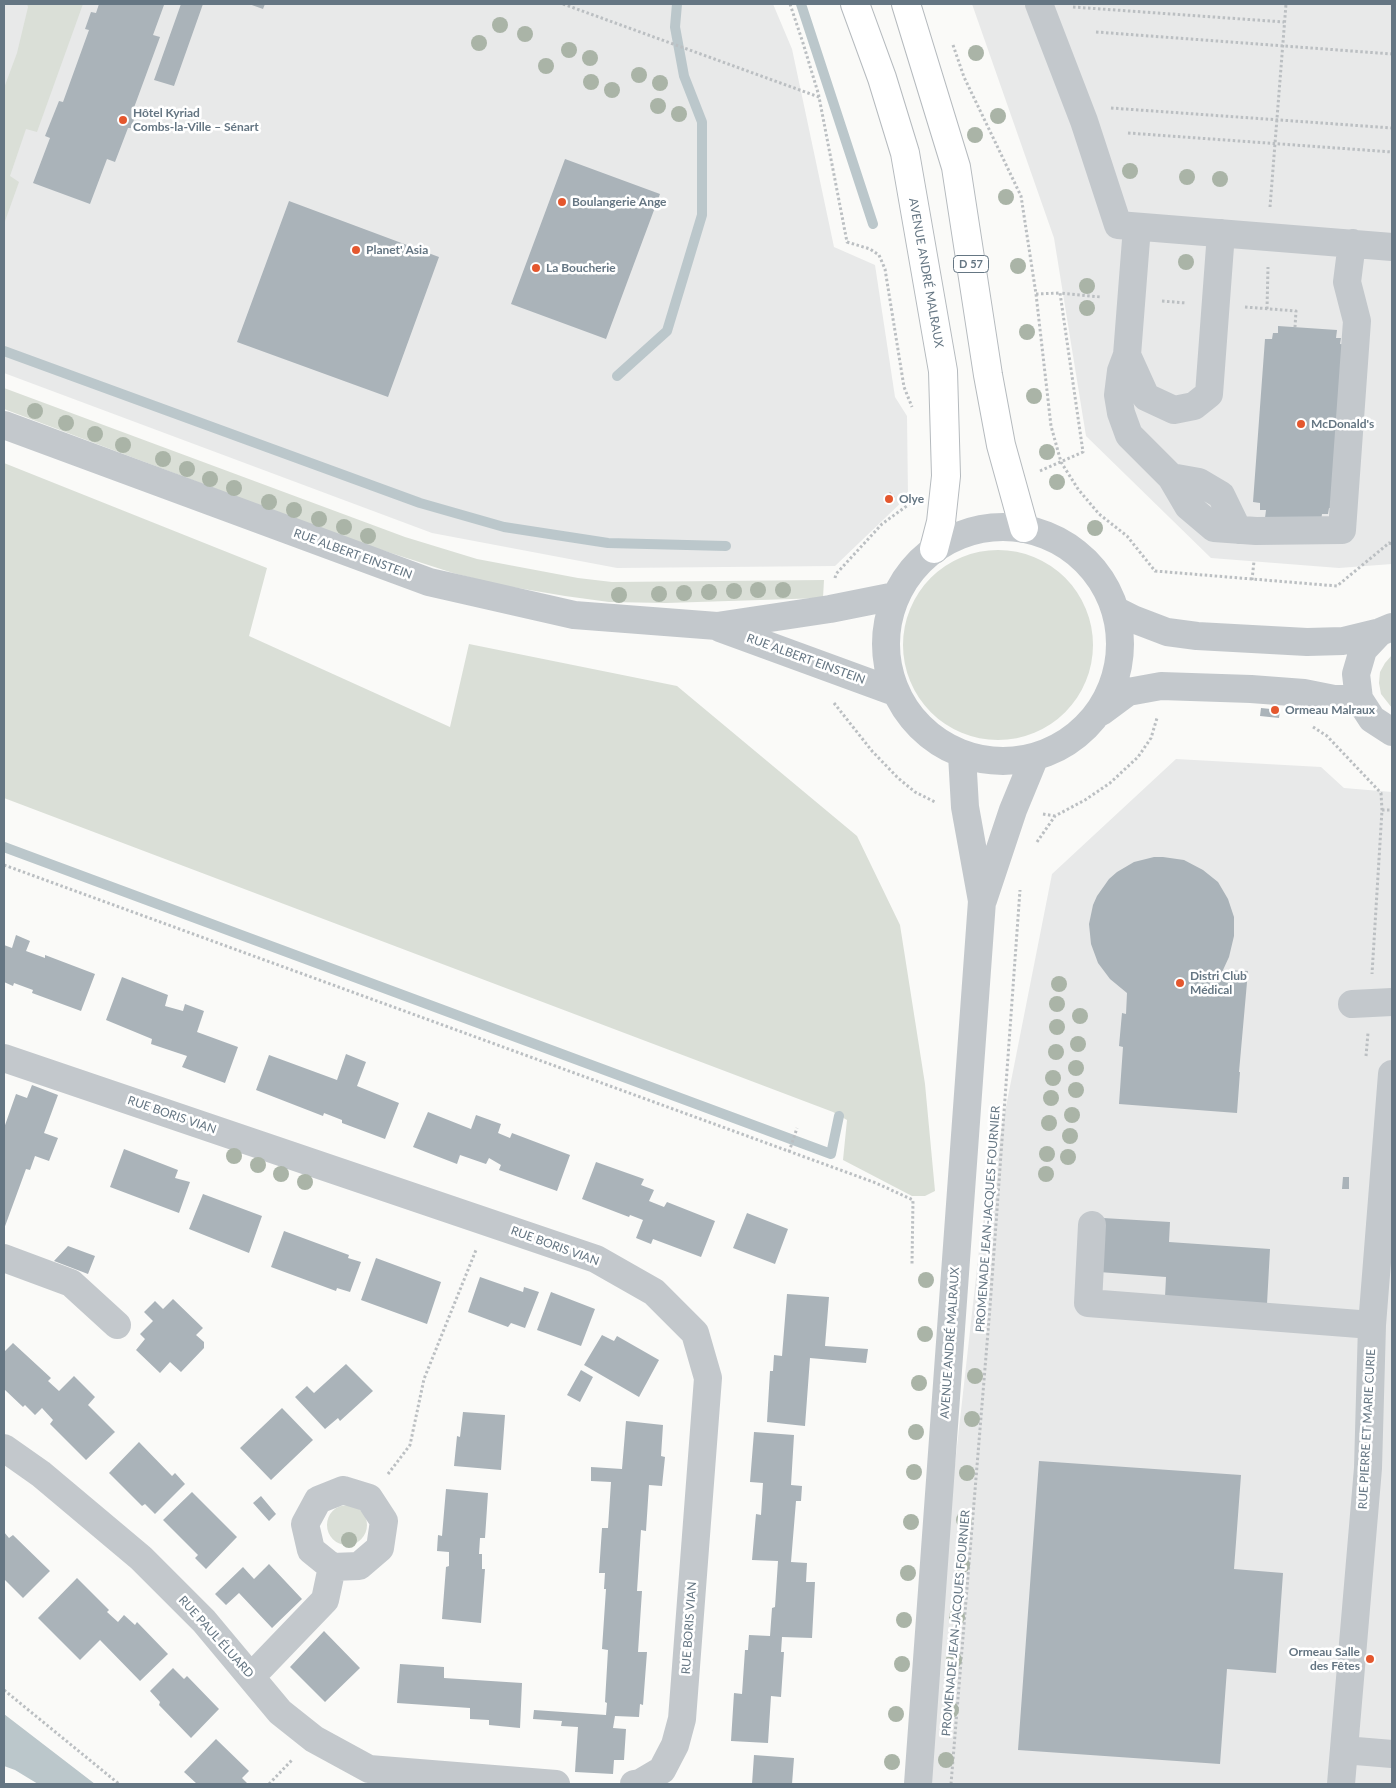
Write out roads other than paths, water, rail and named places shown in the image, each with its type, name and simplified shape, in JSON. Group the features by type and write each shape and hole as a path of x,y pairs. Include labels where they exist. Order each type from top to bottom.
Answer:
{"main road":[{"name":"AVENUE ANDRÉ MALRAUX","path":"855,4 882,78 905,153 943,371 946,476 941,522 934,549"},
{"name":"D 57","path":"906,4 956,167 988,375 1001,445 1024,528"}],"street":[{"path":"1052,5 1084,122 1118,225 1392,247"},
{"path":"1137,227 1127,355 1121,371 1118,396 1124,420 1129,435 1171,477 1188,506 1214,528 1238,530 1342,530 1357,321 1347,282 1352,243"},
{"path":"1127,355 1146,397 1174,410 1194,406 1209,394 1221,233"},
{"name":"RUE ALBERT EINSTEIN","path":"4,425 429,582 574,615 717,626 830,609 895,596"},
{"path":"1100,712 1117,676 1121,643 1116,611 1103,581 1082,556 1055,538 1024,528 991,527 961,534 934,549 911,570 895,596 886,628 886,660 895,692 911,718 934,740 962,755 993,762 1034,758 1071,741 1100,712 1128,692 1161,686 1251,688 1304,693 1334,699 1359,699"},
{"path":"1116,611 1167,632 1197,636 1307,642 1343,641 1386,630"},
{"name":"RUE ALBERT EINSTEIN","path":"717,626 895,692"},
{"path":"1386,630 1363,650 1356,674 1359,699 1372,719 1392,732"},
{"name":"AVENUE ANDRÉ MALRAUX","path":"918,1784 982,901 966,807 962,755"},
{"name":"AVENUE ANDRÉ MALRAUX","path":"982,901 1034,758"},
{"path":"1352,1004 1392,1002"},
{"name":"RUE BORIS VIAN","path":"4,1058 596,1259 654,1292 695,1332 708,1378 682,1719 675,1745 662,1770 640,1783 634,1784"},
{"name":"RUE PIERRE ET MARIE CURIE","path":"1341,1784 1368,1468 1372,1325 1392,1074"},
{"path":"1092,1225 1088,1303 1372,1325"},
{"path":"4,1258 71,1284 117,1325"},
{"name":"RUE PAUL ÉLUARD","path":"4,1448 41,1474 141,1558 204,1620 280,1712 314,1739 368,1769 419,1778"},
{"path":"343,1490 369,1498 384,1521 380,1548 359,1566 332,1567 311,1550 305,1524 318,1500 343,1490"},
{"path":"251,1677 325,1600 332,1567"},
{"path":"1344,1750 1392,1754"},
{"path":"419,1778 556,1784"}],"waterway":[{"path":"617,376 667,331 702,215 702,122 684,76 675,27 677,4"},
{"path":"801,4 873,224"},
{"path":"4,351 420,503 504,527 608,543 726,546"},
{"path":"4,847 831,1154 839,1116"}],"place":[{"name":"Hôtel Kyriad Combs-la-Ville – Sénart","path":"123,120"},
{"name":"Boulangerie Ange","path":"562,202"},
{"name":"Planet' Asia","path":"356,250"},
{"name":"La Boucherie","path":"536,268"},
{"name":"McDonald's","path":"1301,424"},
{"name":"Olye","path":"889,499"},
{"name":"Ormeau Malraux","path":"1275,710"},
{"name":"Distri Club Médical","path":"1180,983"},
{"name":"Ormeau Salle des Fêtes","path":"1370,1659"}]}
